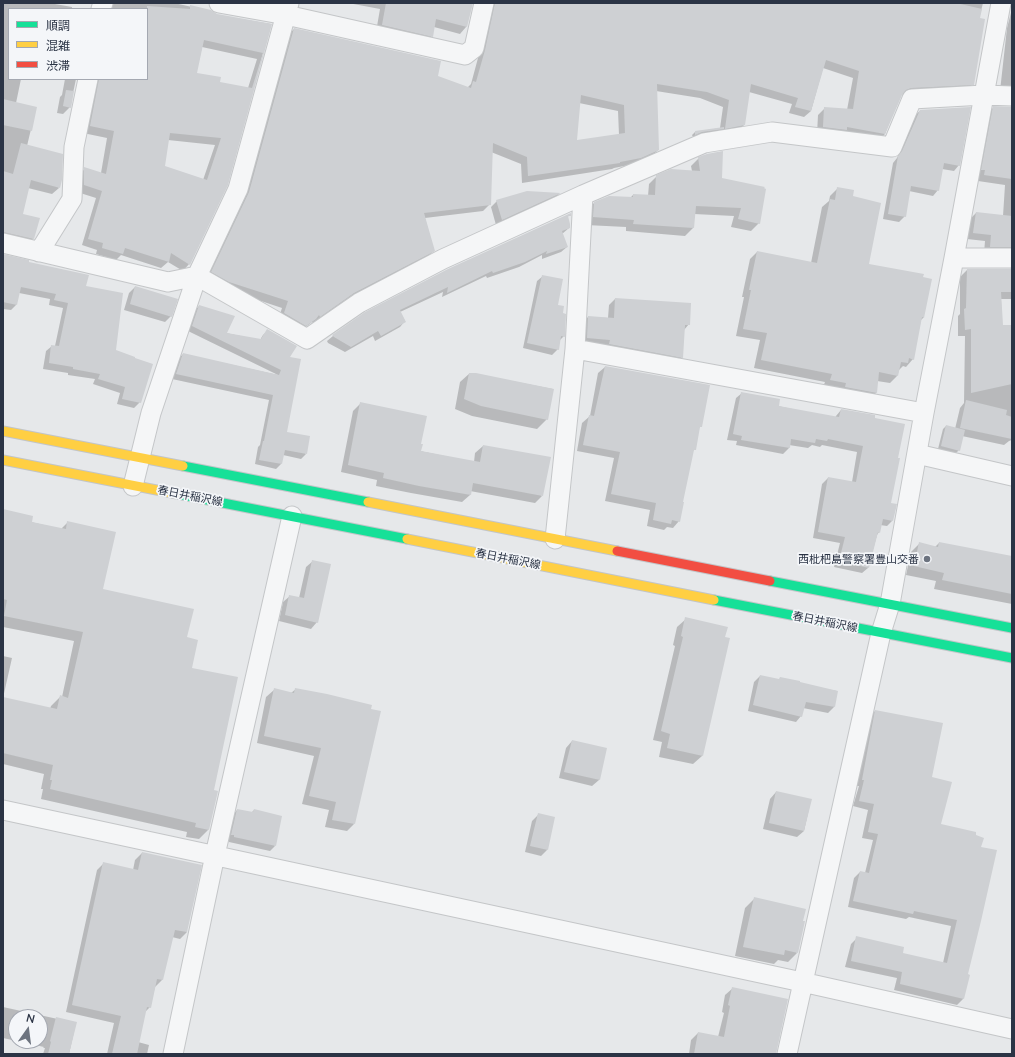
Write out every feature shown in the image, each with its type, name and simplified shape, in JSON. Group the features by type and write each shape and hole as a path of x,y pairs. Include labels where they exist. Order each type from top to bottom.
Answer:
{"main road":[{"path":"3,431 1012,628"},
{"name":"春日井稲沢線","path":"3,460 1012,658"}],"street":[{"path":"219,3 287,9 465,55 474,48 484,3"},
{"path":"787,1054 881,633 890,604 924,413 984,95 999,3"},
{"path":"133,486 151,413 197,276 238,189 287,9"},
{"path":"39,252 72,198 74,147 88,80"},
{"path":"3,243 168,282 197,276 307,339 359,303 443,259 583,195 704,144 772,132 892,147 912,99 984,95 1012,96"},
{"path":"555,538 575,349 583,195"},
{"path":"954,258 1012,258"},
{"path":"575,349 924,413"},
{"path":"917,454 1012,476"},
{"path":"173,1054 215,855 292,516"},
{"path":"3,810 802,982 1012,1029"}],"building":[{"path":"386,3 473,3 467,27 436,19 433,37 382,25"},
{"path":"495,3 956,3 982,9 980,18 985,19 974,85 911,88 906,90 902,95 885,134 847,127 847,130 823,127 824,107 853,109 859,71 826,60 811,111 795,107 798,98 751,84 745,125 725,129 729,100 707,92 657,84 659,150 641,158 620,163 528,176 527,157 493,143 491,205 424,213 435,251 354,293 320,317 319,315 306,326 284,313 288,301 229,282 211,272 249,192 294,28 441,61 438,76 471,88 473,81 476,82 485,50","holes":["581,95 624,105 625,133 577,140"]},
{"path":"190,5 211,10 217,14 272,24 228,185 190,265 171,253 169,262 125,248 123,254 102,248 103,243 88,239 102,191 84,185 84,167 106,174 114,131 90,126 99,80 148,80 147,6 190,9","holes":["204,40 263,53 252,88 220,82 221,77 197,73","170,133 221,138 207,180 165,166"]},
{"path":"66,90 74,91 71,108 63,106"},
{"path":"3,99 37,107 32,131 3,125"},
{"path":"993,106 1012,107 1012,179 984,175 985,170 981,170"},
{"path":"971,107 960,166 944,163 939,191 911,186 906,217 888,214 898,156 902,151 920,110"},
{"path":"724,127 724,129 702,132 695,135 695,131"},
{"path":"21,143 63,154 62,180 60,188 31,180 23,214 40,218 34,239 3,232 3,171 13,174"},
{"path":"723,151 722,178 765,187 764,188 766,189 760,224 738,219 741,208 696,206 694,228 633,224 634,220 593,217 594,202 609,196 633,197 633,194 655,195 656,175 671,169 700,171 698,157"},
{"path":"837,187 854,190 853,196 881,203 869,264 924,274 923,277 932,279 924,318 922,317 914,360 909,358 908,363 901,362 898,376 879,372 877,393 845,387 846,383 830,380 832,374 761,360 767,333 743,329 757,251 817,263 830,199 835,200"},
{"path":"527,191 561,193 502,220 496,200"},
{"path":"976,212 1012,216 1012,247 990,247 991,235 973,233"},
{"path":"571,213 571,216 568,216 570,228 562,231 568,247 546,254 547,251 525,262 493,273 492,271 447,293 448,287 400,310 406,322 381,336 378,331 351,347 332,335 365,312 448,269"},
{"path":"3,254 29,260 29,262 89,275 86,286 123,293 116,350 153,364 141,403 122,399 125,387 98,379 100,374 49,363 51,345 59,346 68,303 54,300 56,294 21,287 17,305 3,302"},
{"path":"967,269 1012,269 1012,292 1001,292 1003,325 1012,325 1012,384 971,393 971,329 965,330 964,309 966,308"},
{"path":"542,275 563,279 558,305 564,306 563,313 566,314 565,337 561,336 559,350 527,343"},
{"path":"135,286 178,299 172,317 130,304"},
{"path":"615,298 691,303 690,325 685,325 683,358 609,344 610,340 587,338 588,316 614,318"},
{"path":"199,305 235,316 227,333 261,339 267,329 297,346 290,357 301,359 287,432 310,436 307,454 285,450 282,464 259,460 273,395 176,374 183,353 279,375 281,370 192,326"},
{"path":"605,366 710,385 702,427 700,427 696,450 694,450 680,522 672,520 671,524 653,520 656,503 611,494 620,452 583,445 589,415 594,416"},
{"path":"469,373 476,373 554,389 548,420 481,406 464,399"},
{"path":"741,392 780,399 779,406 839,417 841,409 875,415 875,418 905,424 891,503 897,504 893,521 883,519 880,533 878,532 869,568 839,561 845,537 818,532 828,477 856,482 863,446 828,439 827,441 816,439 815,443 791,439 790,448 741,440 742,436 733,434"},
{"path":"966,400 1007,410 1006,415 1012,417 1012,439 960,428"},
{"path":"360,402 427,416 421,451 480,462 483,445 551,457 543,496 473,483 471,495 383,478 384,473 348,465"},
{"path":"946,425 965,430 960,451 941,446"},
{"path":"3,509 33,516 32,522 66,529 67,521 116,532 103,589 194,609 187,637 198,640 192,668 238,677 214,790 218,791 209,830 195,827 196,823 50,789 53,765 3,753 3,697 57,709 60,695 68,698 83,632 4,616 7,600 3,599"},
{"path":"919,542 938,547 939,542 1012,556 1012,594 942,580 944,573 914,566"},
{"path":"312,560 331,564 318,623 285,615 289,595 304,598"},
{"path":"685,617 728,627 725,637 730,638 703,756 667,748 670,734 661,731 683,637 681,636"},
{"path":"760,675 800,681 838,691 835,707 806,702 802,717 753,705"},
{"path":"274,688 294,693 295,688 327,694 372,705 371,709 381,711 355,824 332,820 336,802 309,796 321,748 264,736"},
{"path":"875,710 943,723 932,777 952,782 941,824 976,832 976,835 984,838 981,847 997,850 968,974 970,975 964,999 900,984 902,972 851,961 856,936 904,947 903,953 947,963 957,920 914,911 913,914 853,901 860,871 869,873 878,834 868,832 874,804 859,801 864,780 862,780"},
{"path":"572,740 607,748 600,780 564,772"},
{"path":"776,791 812,799 804,831 769,823"},
{"path":"237,809 253,812 254,809 282,816 276,846 234,837 234,835 231,835"},
{"path":"538,813 555,817 548,850 530,846"},
{"path":"142,852 202,865 187,932 175,930 163,980 157,979 151,1008 147,1007 137,1054 112,1054 121,1016 72,1005 103,862 138,870"},
{"path":"754,897 806,909 798,953 785,950 784,955 743,947"},
{"path":"732,987 788,999 776,1054 694,1054 698,1032 724,1037"},
{"path":"56,1017 77,1022 69,1054 48,1054"}],"traffic: fast":[{"path":"183,466 368,502"},
{"path":"177,494 407,539"},
{"path":"770,581 1012,628"},
{"path":"714,600 1012,658"}],"traffic: slow":[{"path":"3,431 183,466"},
{"path":"3,460 177,494"},
{"path":"368,502 617,551"},
{"path":"407,539 714,600"}],"traffic: jam":[{"path":"617,551 770,581"}],"place":[{"name":"西枇杷島警察署豊山交番","path":"927,559"}]}
